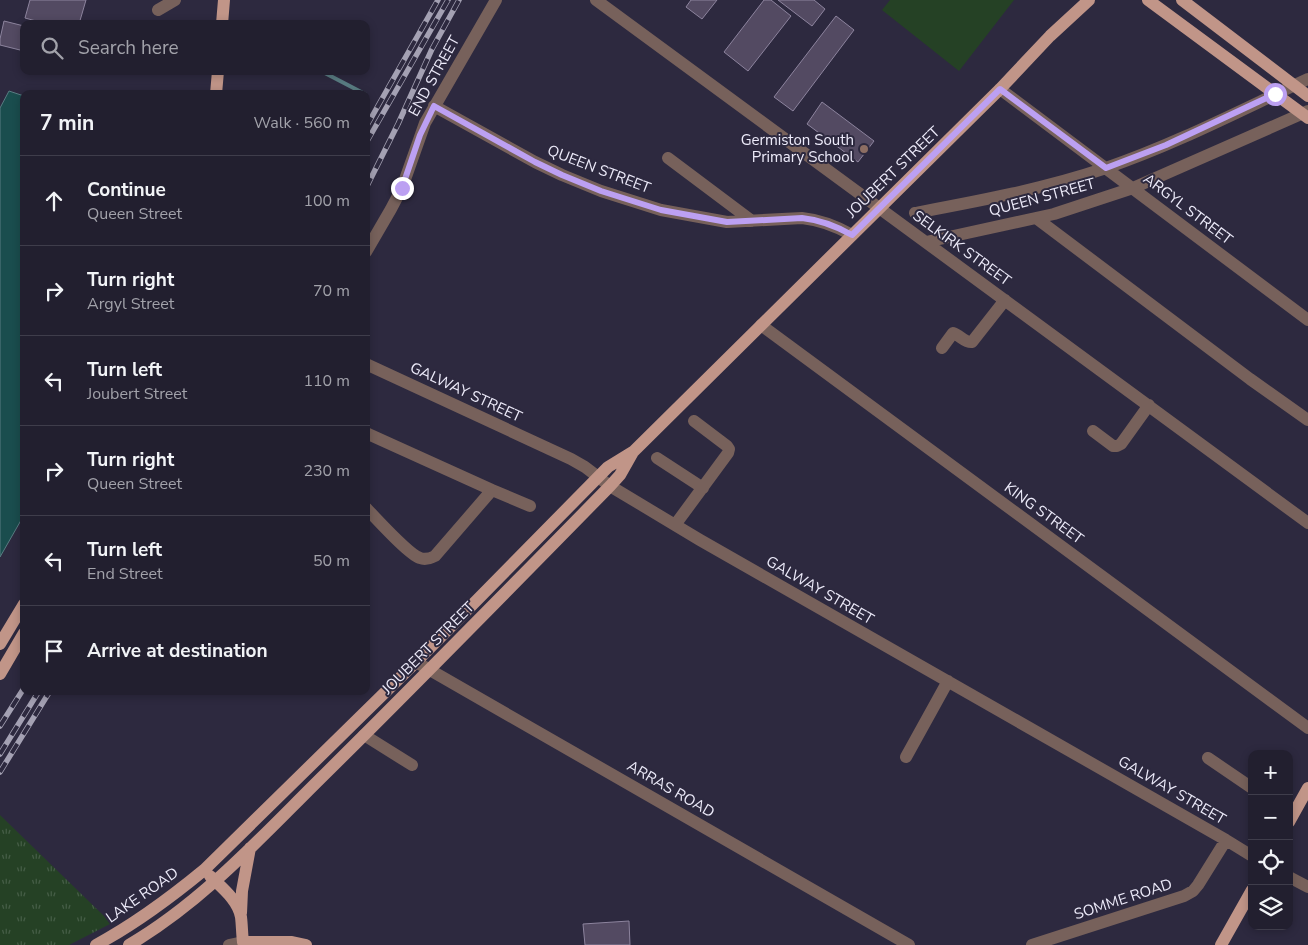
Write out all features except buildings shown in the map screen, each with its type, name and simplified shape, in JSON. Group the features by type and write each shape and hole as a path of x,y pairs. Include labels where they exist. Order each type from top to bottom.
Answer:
{"main road":[{"path":"222,20 224,0"},
{"name":"JOUBERT STREET","path":"204,870 416,662 608,467 634,451 1000,89 1050,36 1089,0"},
{"path":"1148,0 1275,94 1306,114"},
{"path":"1182,0 1308,96"},
{"path":"216,90 218,75"},
{"name":"JOUBERT STREET","path":"216,882 430,670 610,486 620,475 634,451"},
{"path":"0,644 20,611"},
{"path":"0,674 20,640"},
{"path":"1293,813 1308,788"},
{"path":"250,848 242,891 241,917 243,942 292,942 306,945"},
{"path":"204,870 230,896 241,917"},
{"name":"LAKE ROAD","path":"96,945 144,916 178,892 204,870"},
{"path":"129,945 163,923 216,882"},
{"path":"1221,945 1248,897"}],"street":[{"path":"158,10 175,0"},
{"name":"END STREET","path":"370,245 402,188 420,135 434,106 496,0"},
{"name":"SELKIRK STREET","path":"596,0 1308,523"},
{"path":"1294,86 1308,80"},
{"name":"QUEEN STREET","path":"915,213 989,200 1106,168 1166,145 1294,86"},
{"name":"ARGYL STREET","path":"1000,89 1308,320"},
{"name":"QUEEN STREET","path":"434,106 535,162 601,191 661,210 727,222 802,218 826,223 852,235"},
{"name":"QUEEN STREET","path":"926,242 1054,214 1132,188 1306,114"},
{"path":"668,158 752,221"},
{"path":"1036,218 1250,379 1308,420"},
{"path":"942,348 953,333 966,341 972,342 1005,300"},
{"name":"KING STREET","path":"761,325 1308,728"},
{"name":"GALWAY STREET","path":"370,366 572,460 610,486 675,525 1248,854"},
{"path":"1094,431 1113,446 1117,446 1121,444 1149,405"},
{"path":"675,525 728,453 729,449 694,421"},
{"path":"370,435 530,506"},
{"path":"657,458 702,488"},
{"path":"370,512 410,552 420,558 430,558 436,556 492,490"},
{"name":"ARRAS ROAD","path":"416,662 909,945"},
{"path":"906,757 948,681"},
{"path":"364,735 412,765"},
{"path":"1208,758 1248,785"},
{"name":"SOMME ROAD","path":"1032,945 1184,896 1198,885 1226,840"},
{"path":"1293,879 1308,887"},
{"path":"229,945 243,942"}],"green space":[{"path":"890,0 1014,0 959,71 882,10"},
{"path":"0,815 110,924 69,945 0,945"}],"shaded area":[{"path":"9,91 20,95 20,522 0,557 0,108"}],"waterway":[{"path":"329,75 357,90"}],"railway":[{"path":"370,120 438,0"},
{"path":"370,136 448,0"},
{"path":"370,180 432,49 459,0"},
{"path":"0,726 20,694"},
{"path":"0,754 37,695"},
{"path":"0,772 48,695"}],"place":[{"name":"Germiston South Primary School","path":"864,149"}],"route":[{"path":"402,188 420,135 434,106 535,162 601,191 628,200 661,210 727,222 814,219 852,235 1000,89 1106,168 1166,145 1275,94"}]}
